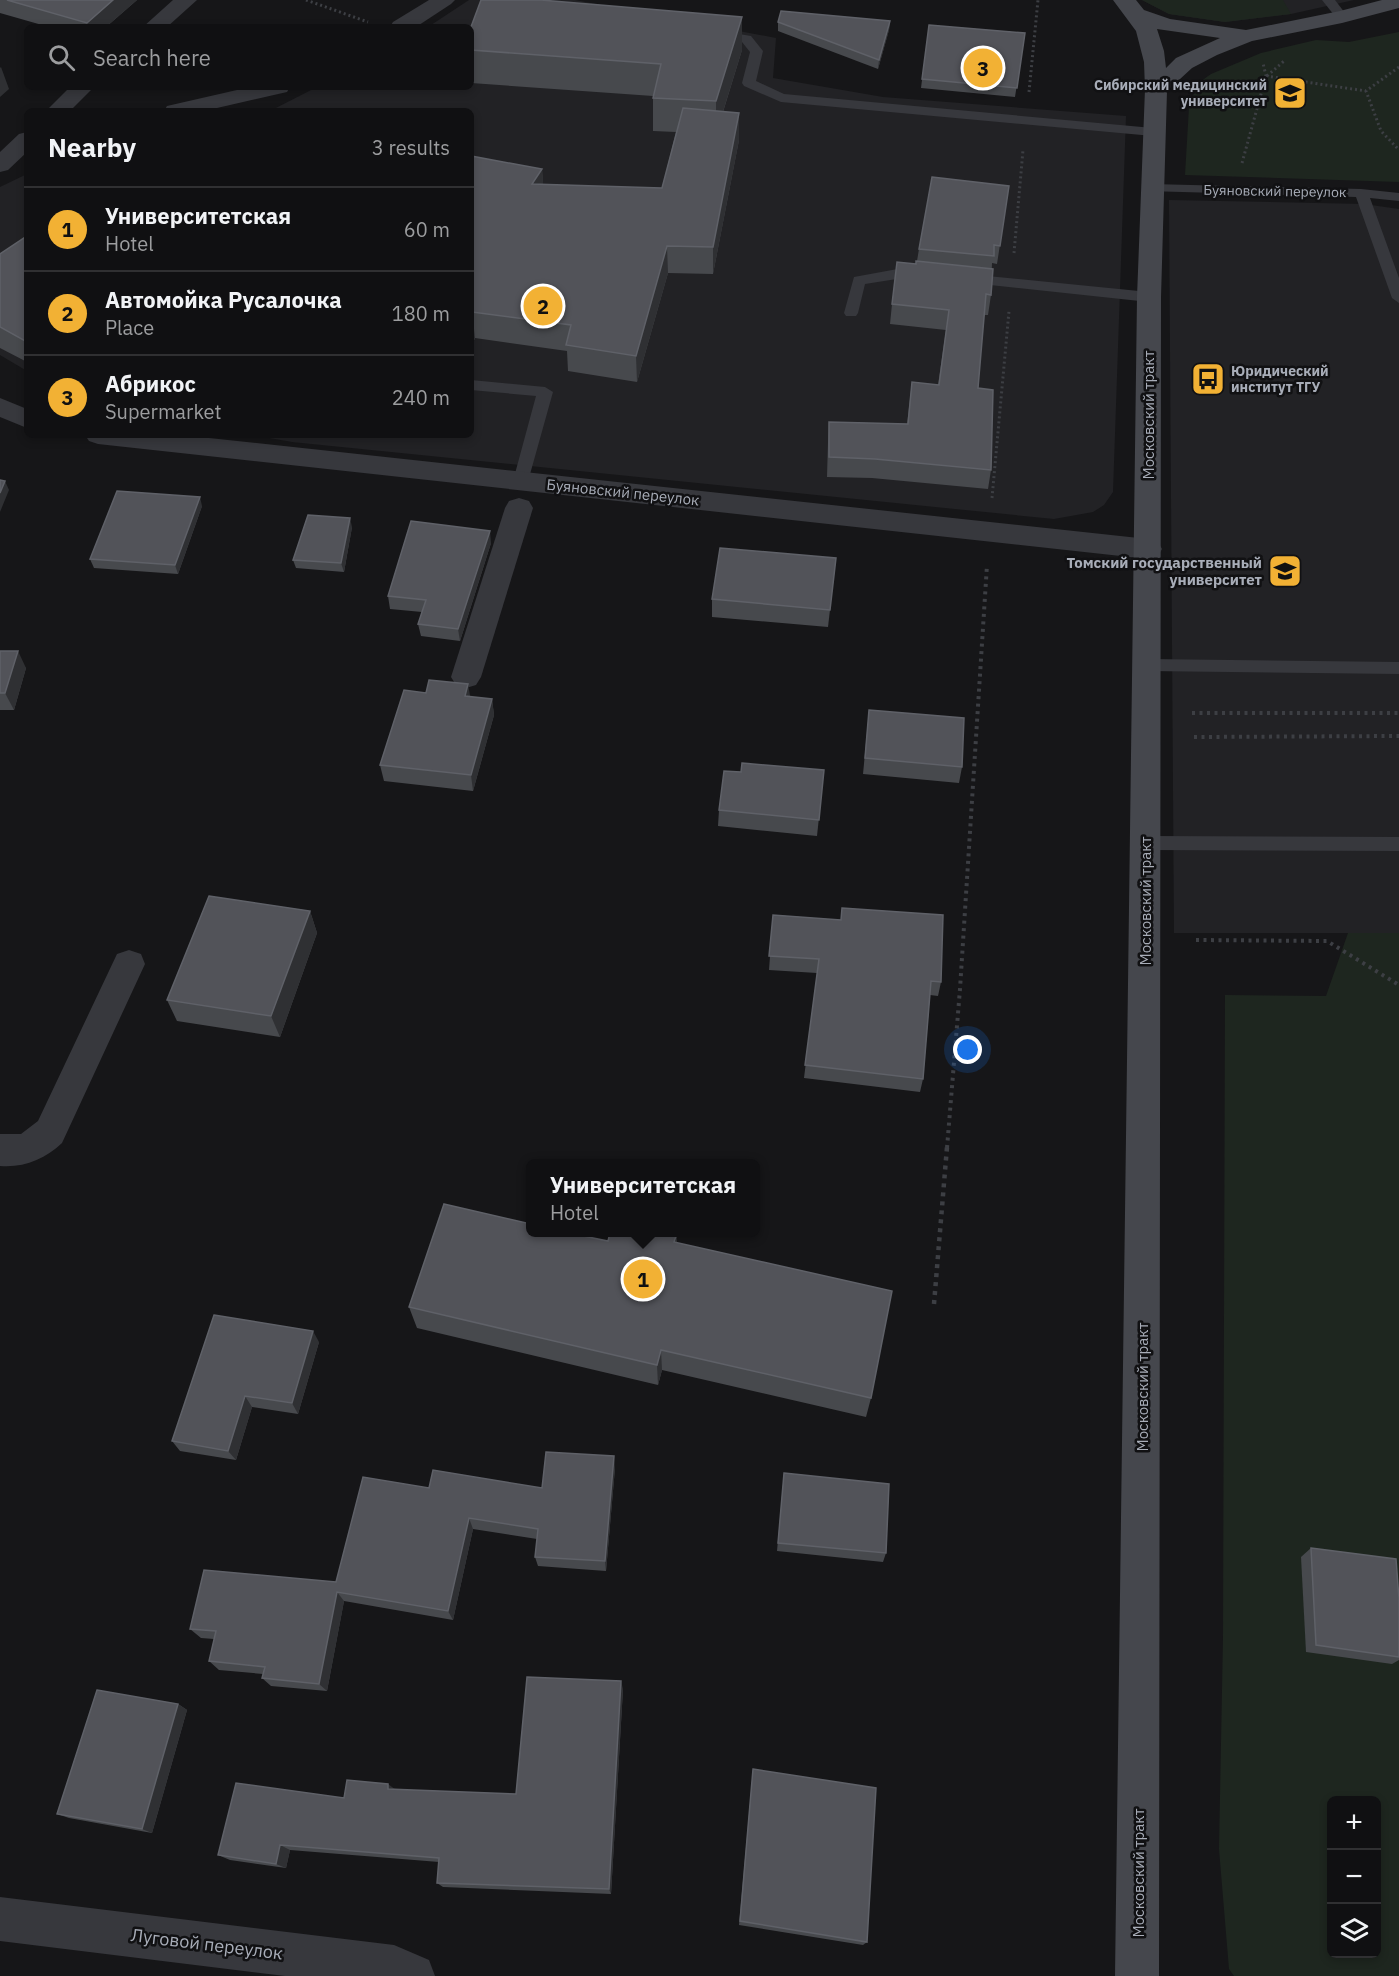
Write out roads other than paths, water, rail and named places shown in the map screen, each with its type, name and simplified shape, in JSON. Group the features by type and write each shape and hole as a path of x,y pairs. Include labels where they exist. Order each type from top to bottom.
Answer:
{"main road":[{"path":"1156,89 1184,63 1209,50 1246,36 1342,17 1399,2"},
{"path":"1131,7 1167,25 1246,36"},
{"name":"Московский тракт","path":"1131,7 1151,36 1155,58 1156,89 1149,297 1137,1976"}],"street":[{"path":"158,24 186,0"},
{"path":"407,24 444,0"},
{"path":"60,108 80,90"},
{"path":"188,108 266,90"},
{"path":"0,166 24,142"},
{"path":"0,166 24,158"},
{"path":"0,407 24,418"},
{"name":"Буяновский переулок","path":"119,438 520,494 989,531 1148,549"},
{"path":"466,677 520,494"},
{"path":"0,1150 27,1149 41,1141 50,1132 129,964"},
{"name":"Луговой переулок","path":"0,1919 394,1967 413,1976"}],"lane":[{"path":"1328,0 1342,17"},
{"path":"699,31 746,39 757,51 749,83 781,98 1153,132"},
{"name":"Буяновский переулок","path":"1151,188 1360,193 1399,197"},
{"path":"1360,193 1399,298"},
{"path":"851,313 859,280 903,273 935,276"},
{"path":"957,278 1149,297"},
{"path":"474,385 545,392 520,494"},
{"path":"1147,665 1399,668"},
{"path":"1146,843 1399,844"}],"place":[{"name":"Абрикос","path":"983,68"},
{"name":"Сибирский медицинский университет","path":"1290,93"},
{"name":"Автомойка Русалочка","path":"543,306"},
{"name":"Юридический институт ТГУ","path":"1208,379"},
{"name":"Томский государственный университет","path":"1285,571"},
{"name":"Университетская","path":"643,1279"}]}
